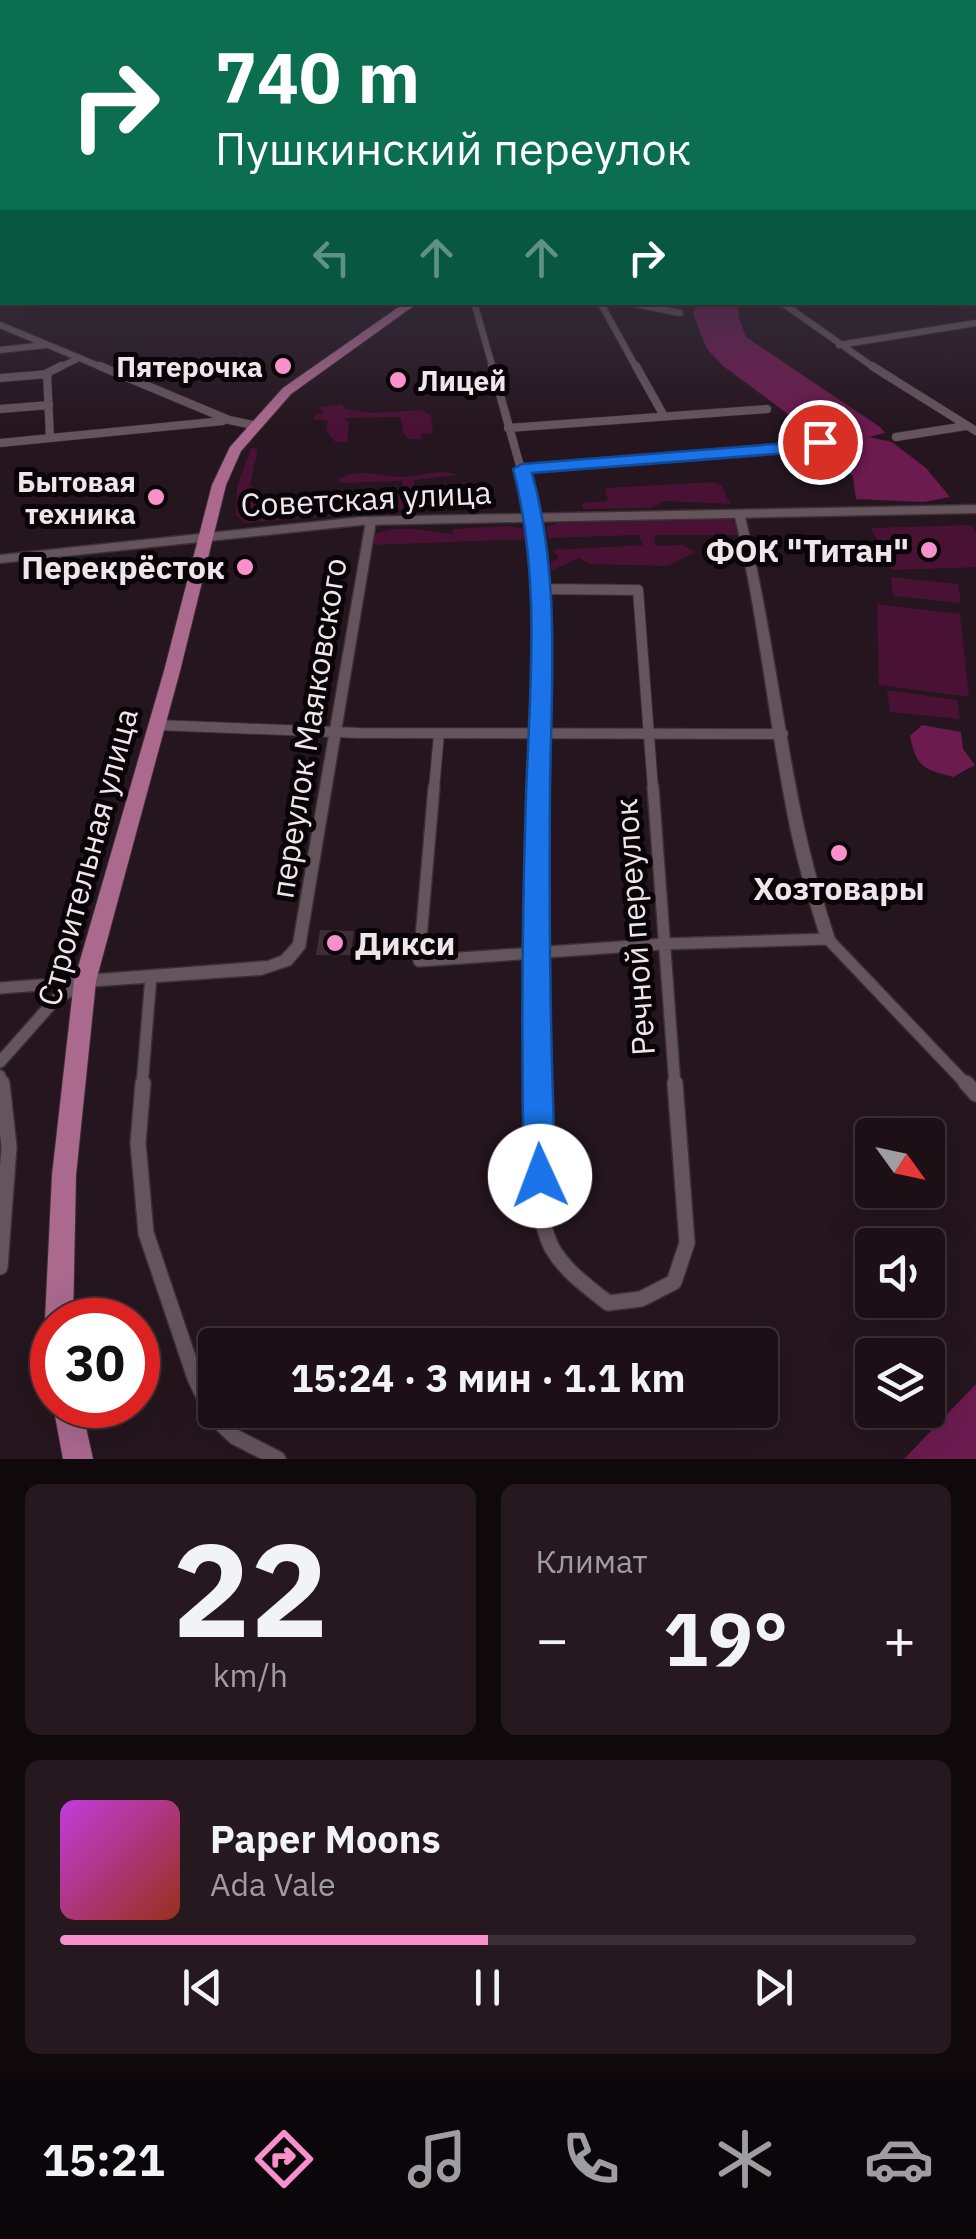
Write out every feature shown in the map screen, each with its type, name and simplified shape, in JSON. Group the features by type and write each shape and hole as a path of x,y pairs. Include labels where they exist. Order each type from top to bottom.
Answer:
{"highway":[{"name":"Строительная улица","path":"60,1298 64,1175 85,981 158,725 219,486 235,450 253,425 299,380 410,305"},
{"path":"72,1428 78,1459"}],"main road":[{"name":"Советская улица","path":"0,559 371,521 976,509"}],"street":[{"path":"475,305 534,516 542,589 538,953"},
{"path":"602,305 664,416"},
{"path":"641,305 680,313"},
{"path":"785,305 838,345 972,429"},
{"path":"838,345 976,323"},
{"path":"0,326 229,420 253,425"},
{"path":"0,350 47,345"},
{"path":"0,378 48,374 77,360"},
{"path":"48,374 50,438"},
{"path":"0,409 48,405"},
{"path":"508,428 767,409"},
{"path":"0,442 229,420"},
{"path":"896,436 972,429"},
{"path":"522,469 770,450 845,439"},
{"path":"739,512 810,882 828,939 976,1094"},
{"name":"переулок Маяковского","path":"151,976 274,967 286,962 300,944 371,521"},
{"name":"Речной переулок","path":"538,953 534,1007 541,1212 552,1247 574,1276 608,1303 640,1299 674,1282 686,1243 638,590 542,589"},
{"path":"158,725 336,733 783,734"},
{"path":"439,734 420,961 662,944 828,939"},
{"path":"0,988 151,976 138,1142 146,1233 195,1378 213,1416 235,1438 278,1459"},
{"path":"0,1062 55,1000 85,981"},
{"path":"0,1076 6,1098 8,1144 0,1267"}],"shaded area":[{"path":"697,305 738,305 746,337 880,427 885,433 869,437 892,442 926,468 950,497 924,502 856,499 853,477 832,448 847,439 816,435 722,365 707,349 693,314"},
{"path":"342,404 345,409 373,413 422,410 431,415 433,433 421,434 422,440 408,439 400,417 344,418 349,423 347,442 335,442 326,430 328,421 314,419 315,414 325,413 319,408"},
{"path":"251,448 258,449 250,485 267,499 403,493 403,481 340,483 339,479 347,475 362,473 402,477 450,473 457,475 414,480 414,492 456,489 459,483 466,482 474,489 459,505 246,523 236,515 237,487"},
{"path":"713,482 722,486 730,504 665,501 652,508 583,509 582,503 608,501 605,488"},
{"path":"731,519 738,526 737,535 654,535 656,546 683,545 695,552 668,566 590,564 579,558 551,571 551,563 559,557 552,550 643,545 639,535 548,538 546,527 559,523"},
{"name":"ФОК \"Титан\"","path":"971,525 976,533 976,567 891,570 871,528"},
{"path":"508,526 531,530 532,539 372,545 369,538 398,529 452,534 453,529"},
{"path":"891,577 958,584 961,603 893,596"},
{"path":"877,604 960,614 969,697 879,685"},
{"path":"887,690 957,700 960,719 890,712"},
{"path":"922,725 961,732 963,749 975,765 953,777 923,766 910,736"},
{"path":"976,1384 976,1459 904,1459 934,1428 945,1428 945,1416"}],"building":[{"name":"Дикси","path":"320,930 354,931 351,955 316,955"}],"place":[{"name":"Пятерочка","path":"283,366"},
{"name":"Лицей","path":"398,380"},
{"name":"Бытовая техника","path":"156,497"},
{"name":"ФОК \"Титан\"","path":"929,550"},
{"name":"Перекрёсток","path":"245,567"},
{"name":"Хозтовары","path":"839,853"},
{"name":"Дикси","path":"335,943"}],"route":[{"path":"540,1176 534,1007 542,589 534,516 522,469 788,448 820,442"}]}
